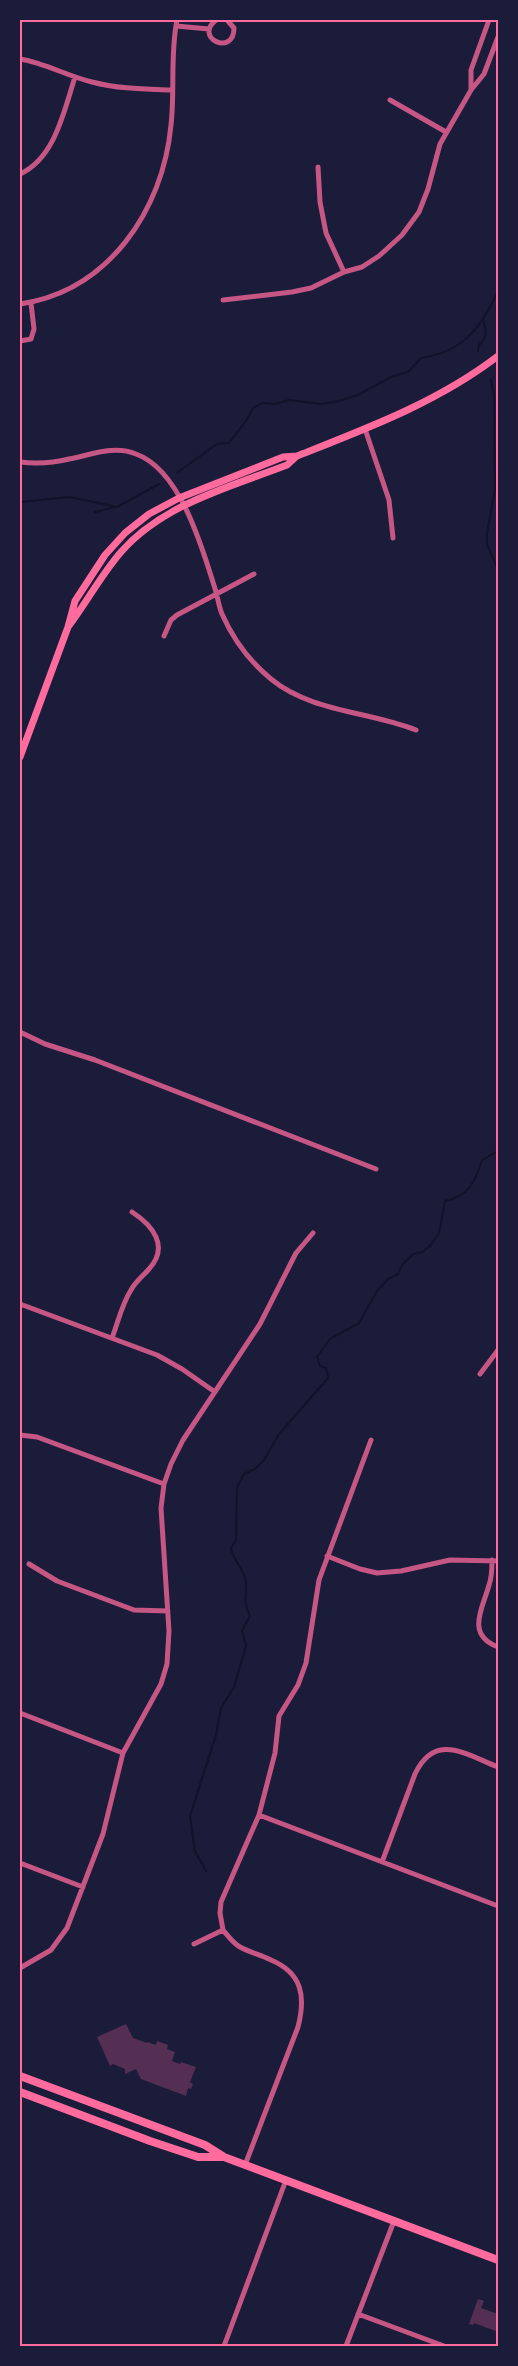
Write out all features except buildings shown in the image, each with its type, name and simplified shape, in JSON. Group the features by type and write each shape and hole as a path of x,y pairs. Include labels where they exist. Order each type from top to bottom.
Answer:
{"main road":[{"path":"20,753 68,627 75,601 105,555 137,522 179,498 283,457 297,456 365,429 437,396 498,356"},
{"path":"68,627 122,550 159,519 183,506 287,465 297,456"},
{"path":"20,2076 205,2145 224,2157 498,2260"},
{"path":"47,2103 52,2088"},
{"path":"20,2092 198,2157 224,2157"}],"street":[{"path":"20,304 31,303 64,292 96,273 116,254 147,211 163,169 171,124 177,20"},
{"path":"209,29 216,20"},
{"path":"209,29 213,40 220,43 228,42 234,32 232,24 227,20"},
{"path":"471,90 471,70 489,20"},
{"path":"176,26 209,29"},
{"path":"223,300 311,288 344,272 362,267 379,256 402,235 419,212 428,189 440,144 471,90 484,74 498,37"},
{"path":"20,59 75,77 120,88 172,90"},
{"path":"20,174 39,162 49,148 75,77"},
{"path":"390,100 446,132"},
{"path":"318,167 320,202 326,233 344,272"},
{"path":"20,341 31,339 34,329 31,303"},
{"path":"365,429 389,500 393,538"},
{"path":"20,462 53,462 111,450 124,451 148,459 159,468 183,506 199,541 221,612 235,638 243,650 272,680 308,701 380,718 416,730"},
{"path":"164,636 171,620 177,615 254,573"},
{"path":"20,1032 45,1044 95,1060 376,1169"},
{"path":"112,1338 129,1292 155,1262 158,1249 156,1236 151,1227 132,1212"},
{"path":"20,1968 42,1956 61,1938 103,1834 123,1753 160,1684 166,1664 169,1645 168,1611 161,1522 164,1484 183,1440 260,1324 296,1253 314,1233"},
{"path":"20,1304 157,1355 215,1392"},
{"path":"480,1374 498,1350"},
{"path":"20,1435 37,1437 164,1484"},
{"path":"245,2165 298,2026 303,2010 302,1998 296,1978 277,1962 240,1947 223,1930 221,1902 259,1815 275,1753 276,1725 298,1685 306,1663 319,1580 371,1440"},
{"path":"327,1556 377,1573 401,1571 450,1560 495,1560 478,1620 484,1638 490,1644 498,1647"},
{"path":"29,1564 57,1581 134,1610 168,1611"},
{"path":"20,1713 123,1753"},
{"path":"382,1862 421,1760 429,1753 449,1749 498,1767"},
{"path":"259,1815 498,1906"},
{"path":"20,1863 83,1887"},
{"path":"194,1944 223,1930"},
{"path":"224,2346 286,2180"},
{"path":"346,2346 394,2221"},
{"path":"358,2314 444,2346"}],"waterway":[{"path":"178,472 217,444 229,443 253,408 262,403 276,404 289,400 322,404 339,401 358,395 391,377 408,372 421,358 436,355 459,344 477,327 498,291"},
{"path":"478,351 485,333 483,319"},
{"path":"491,380 494,394 495,490 487,545 498,569"},
{"path":"20,502 70,497 117,507 159,484"},
{"path":"95,512 115,507"},
{"path":"206,1871 195,1851 190,1816 216,1735 221,1708 234,1687 246,1645 242,1631 250,1616 246,1605 245,1578 231,1548 236,1540 237,1487 244,1474 255,1469 264,1460 279,1434 328,1378 326,1368 320,1366 317,1357 330,1339 359,1323 377,1291 388,1279 398,1274 402,1265 413,1254 422,1252 430,1246 439,1233 445,1201 465,1192 474,1181 482,1160 498,1151"}]}
